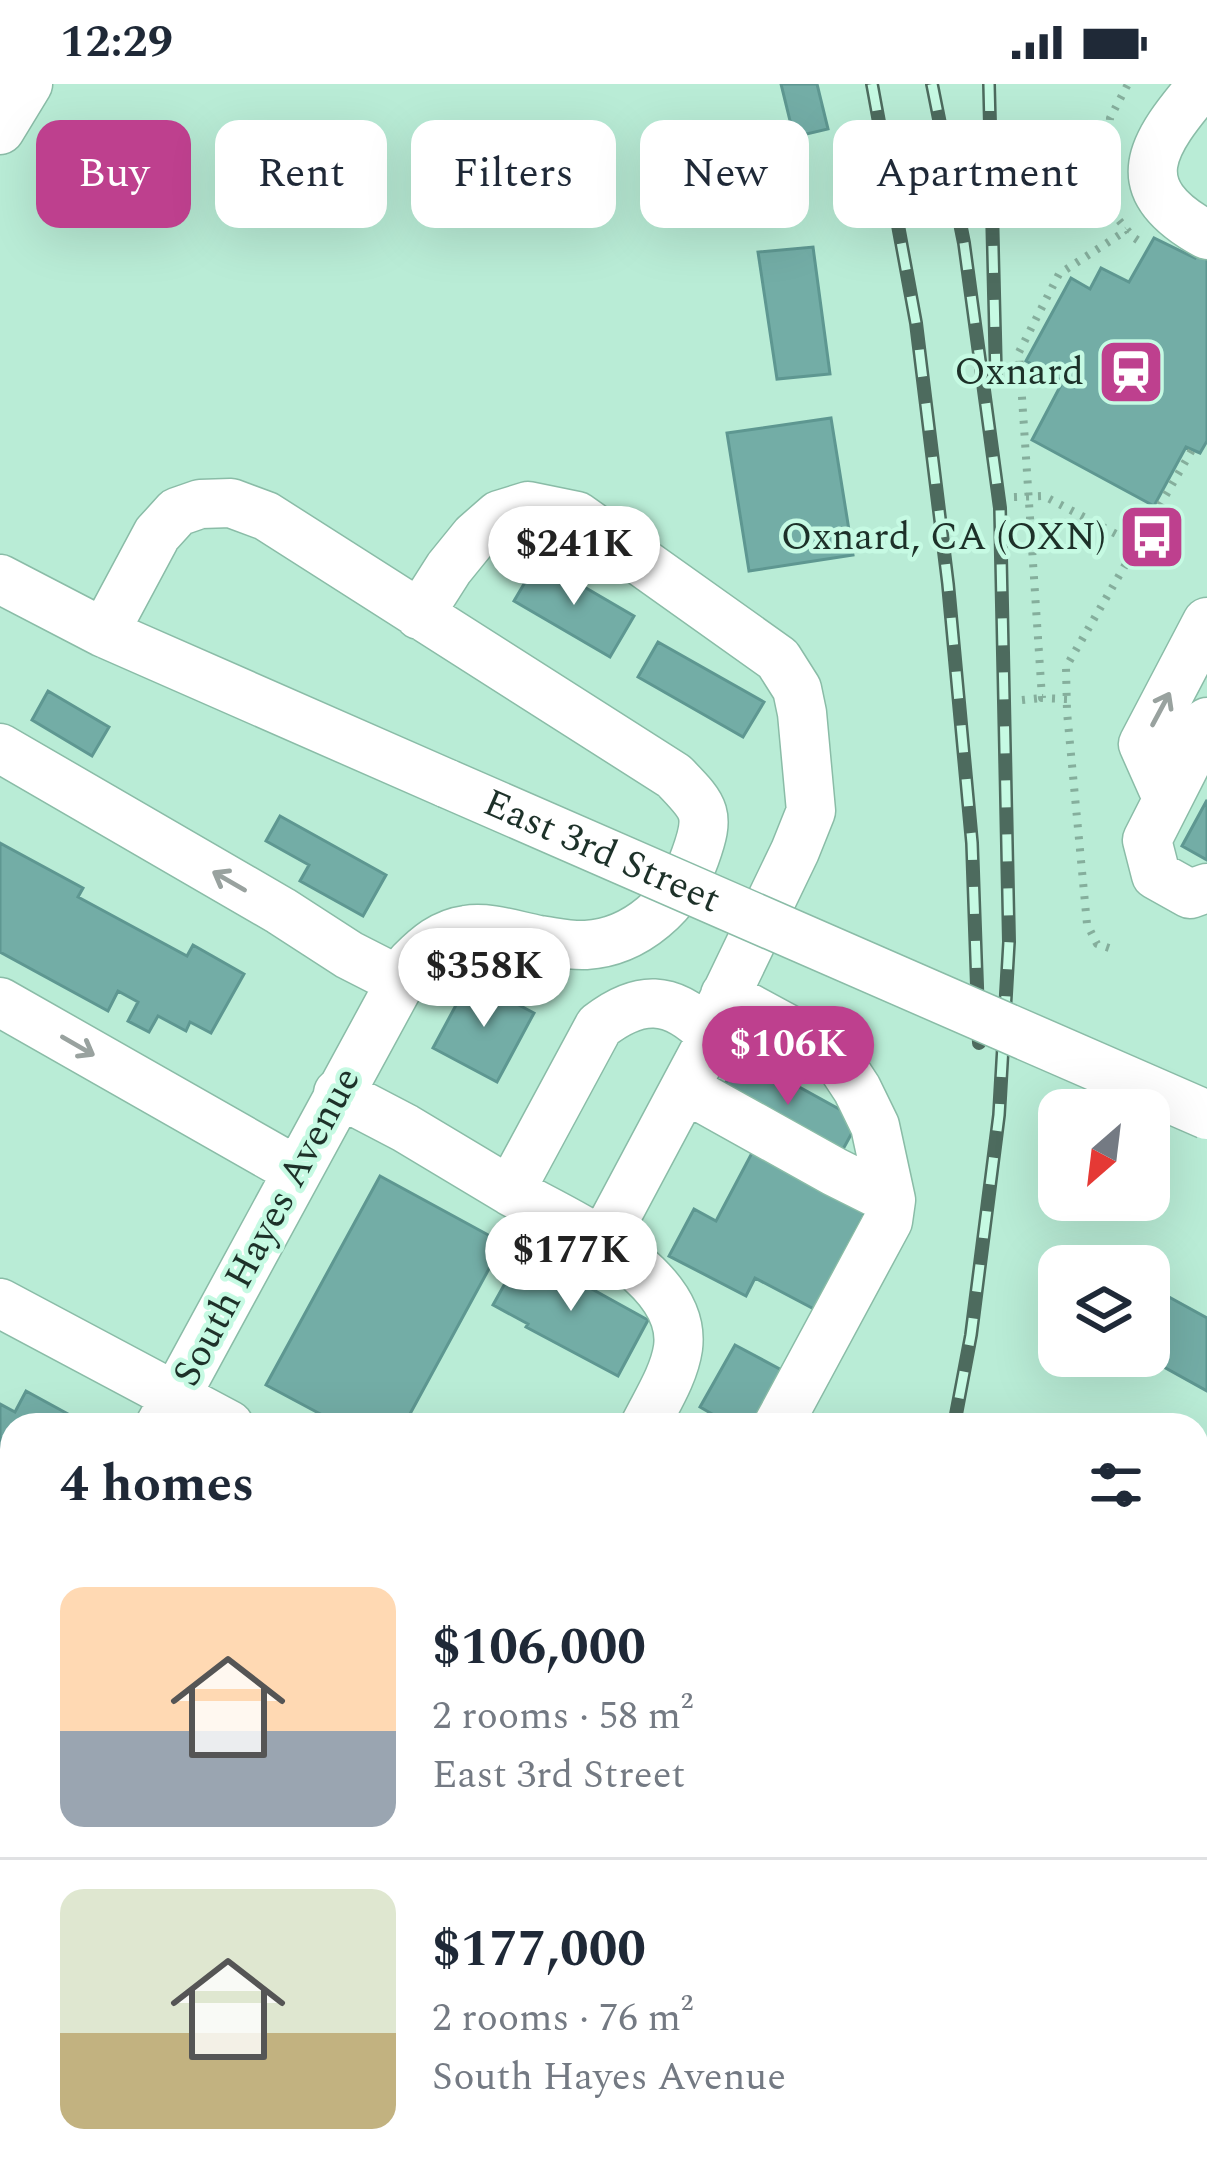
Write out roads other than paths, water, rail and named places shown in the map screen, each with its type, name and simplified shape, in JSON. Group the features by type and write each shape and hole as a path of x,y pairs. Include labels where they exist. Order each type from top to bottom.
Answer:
{"street":[{"path":"1203,84 1174,119 1154,156 1153,180 1161,202 1181,221 1207,235"},
{"path":"104,633 158,534 176,512 200,504 232,503 266,516 674,776 695,798 705,829 670,902 616,939 663,1005"},
{"path":"419,615 475,536 499,515 528,506 577,516 778,659 797,689 811,812 717,1013 707,1046 602,1243"},
{"name":"East 3rd Street","path":"0,579 104,633 1207,1115"},
{"path":"1167,798 1143,744 1207,622"},
{"path":"1207,722 1148,840 1156,875 1190,894 1207,888"},
{"path":"0,748 400,981"},
{"name":"South Hayes Avenue","path":"168,1411 411,963 443,937 469,929 584,945 616,939"},
{"path":"0,1002 297,1171"},
{"path":"510,1191 599,1026 621,1009 640,1003 663,1005 693,1017 717,1013 834,1054 874,1126 891,1200 888,1221 784,1413"},
{"path":"686,1089 891,1200"},
{"path":"338,1093 626,1256 656,1282 679,1343 659,1413"},
{"path":"0,1303 168,1411"}],"railway":[{"path":"872,84 916,323 948,584 972,843 979,1043"},
{"path":"932,84 964,243 1000,508 1009,942 999,1115 956,1413"},
{"path":"989,84 996,376"}],"place":[{"name":"Oxnard","path":"1131,372"},
{"name":"Oxnard, CA (OXN)","path":"1152,537"}]}
